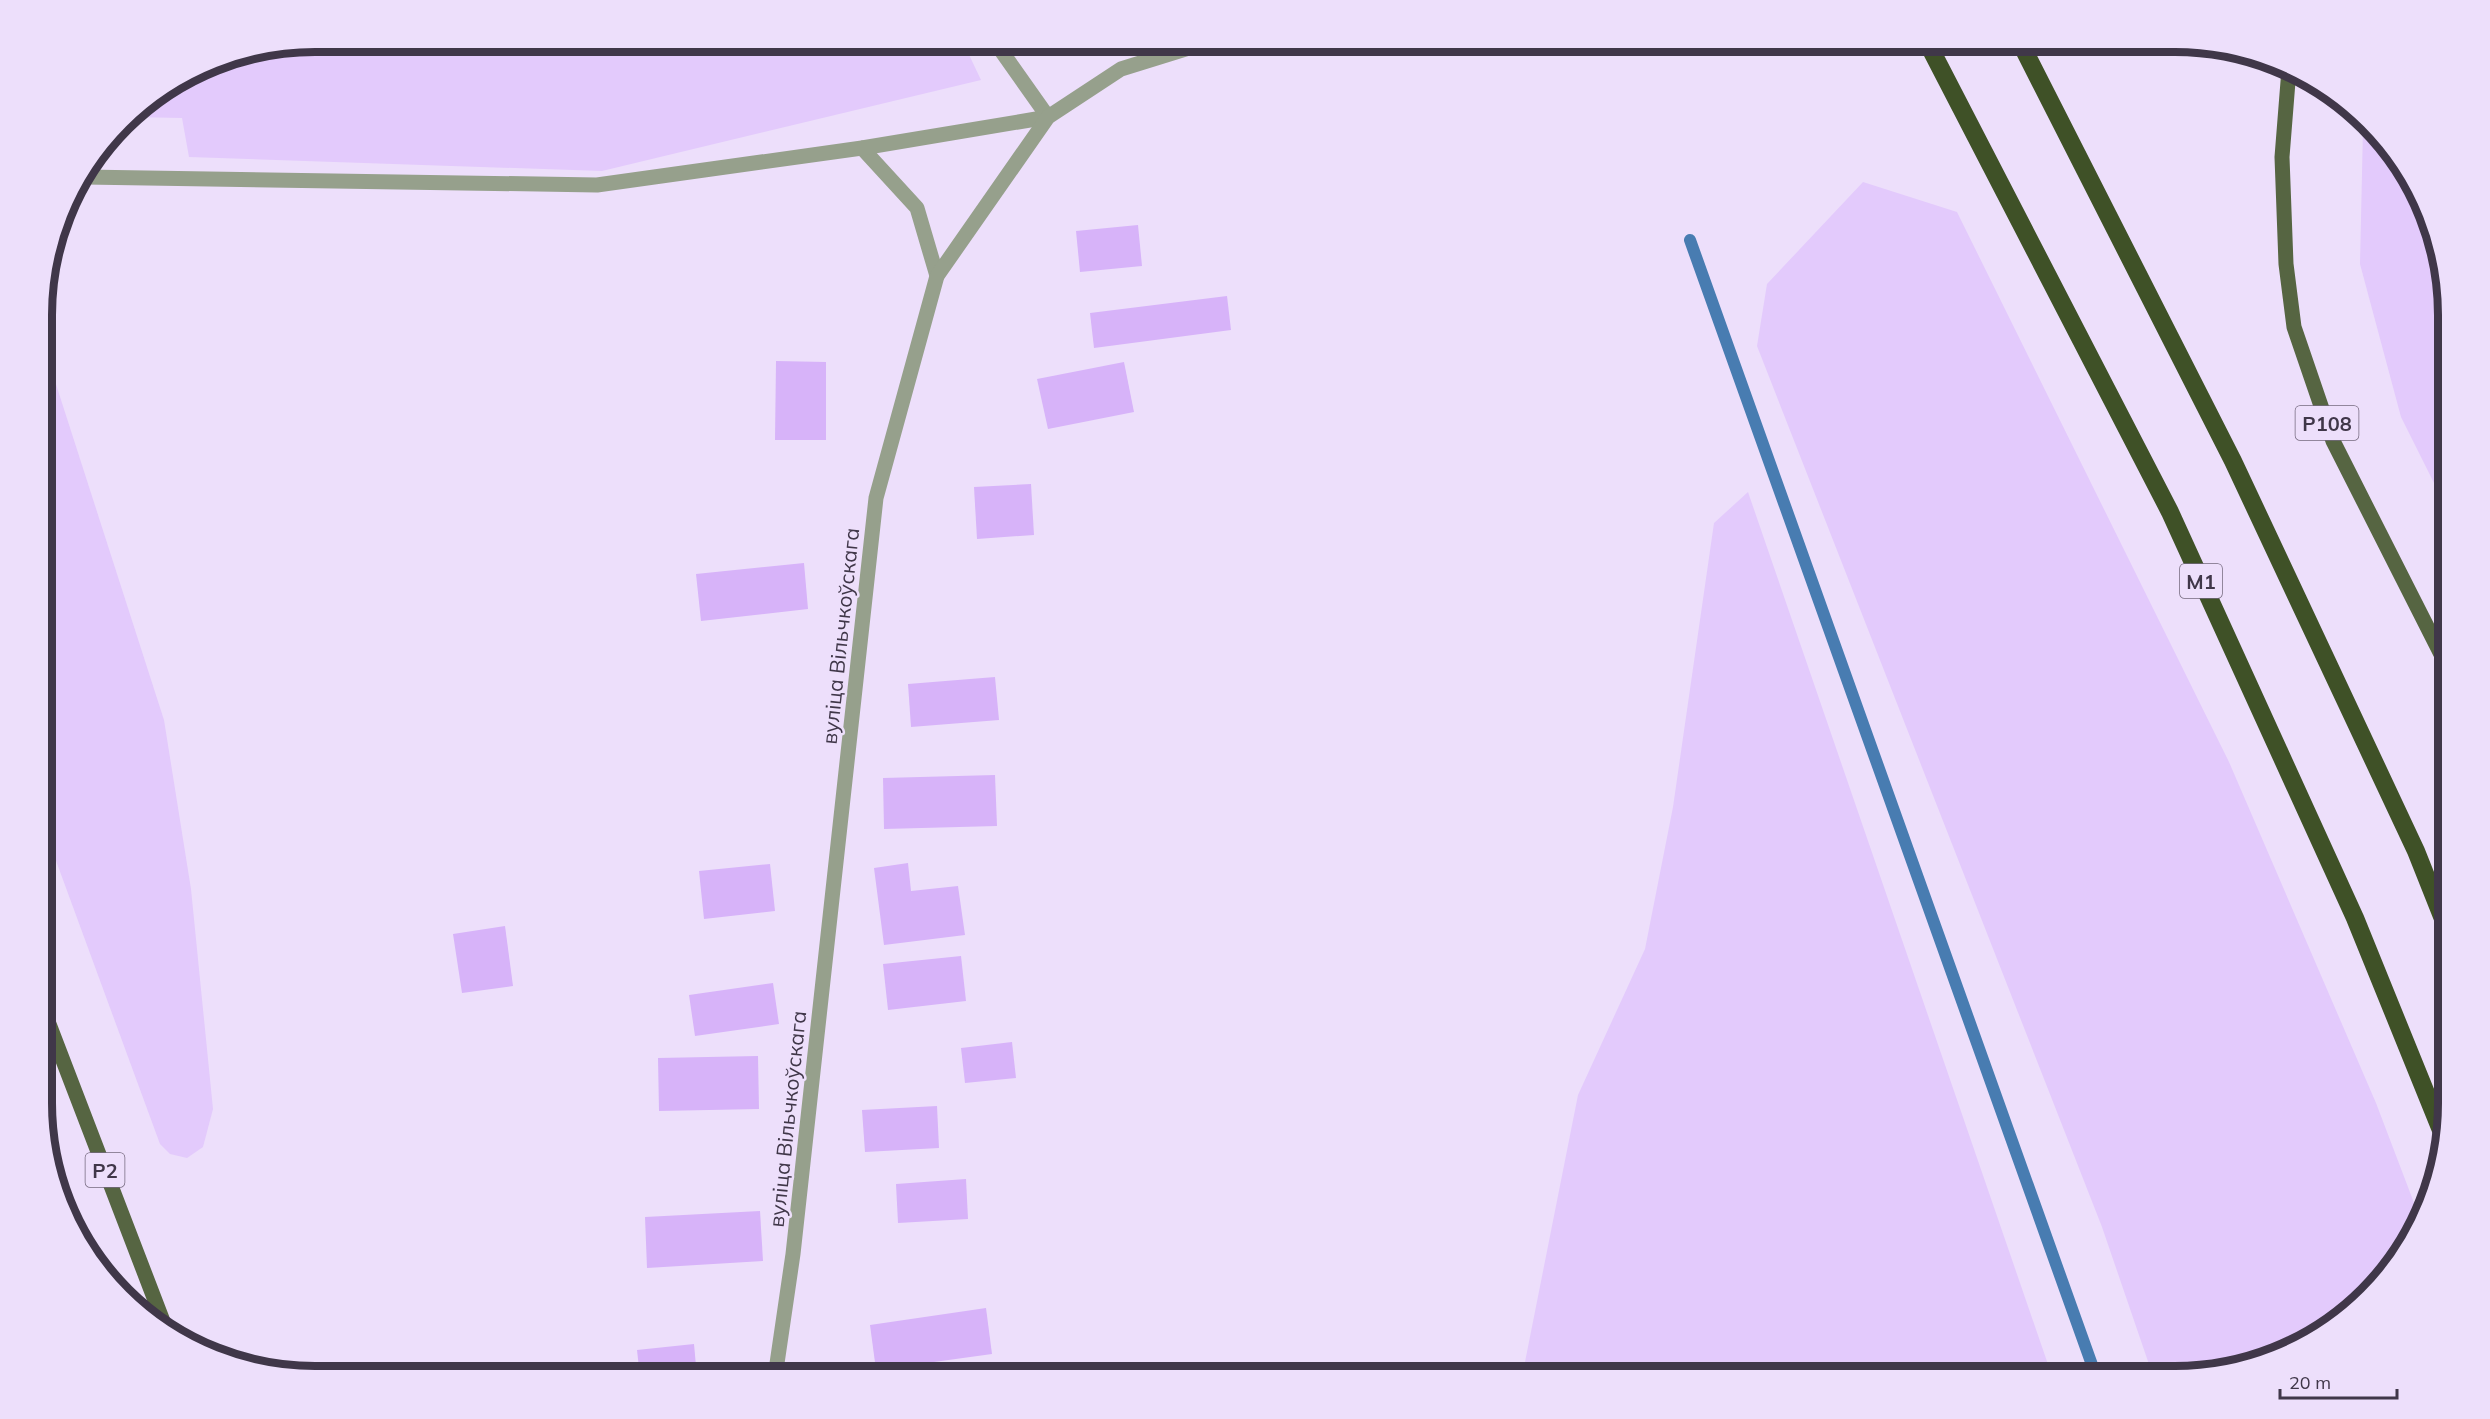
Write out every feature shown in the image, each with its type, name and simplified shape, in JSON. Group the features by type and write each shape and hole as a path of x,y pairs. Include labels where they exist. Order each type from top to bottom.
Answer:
{"highway":[{"name":"М1","path":"1932,52 2170,512 2355,918 2437,1120"},
{"path":"2025,52 2233,461 2416,851 2438,906"}],"main road":[{"name":"Р108","path":"2287,78 2282,157 2286,264 2294,327 2333,441 2438,648"},
{"name":"Р2","path":"52,1032 161,1316"}],"street":[{"path":"92,177 597,185 862,148 1048,117 1002,52"},
{"name":"вуліца Вільчкоўскага","path":"777,1366 793,1254 876,498 937,276 1048,117 1121,69 1176,52"},
{"path":"862,148 917,208 937,276"}],"shaded area":[{"path":"315,52 968,52 981,80 602,171 189,157 182,118 143,117 184,88 231,66 281,55"},
{"path":"2363,131 2383,155 2402,184 2429,247 2438,315 2438,491 2401,417 2360,264"},
{"path":"1863,182 1957,212 2229,762 2376,1103 2416,1207 2393,1250 2361,1290 2321,1322 2291,1339 2243,1358 2192,1366 2150,1366 2102,1227 1757,346 1767,284"},
{"path":"52,372 164,720 191,889 213,1109 203,1147 187,1158 170,1154 160,1144 52,850"},
{"path":"1748,492 2049,1366 1524,1366 1578,1095 1645,949 1673,807 1714,523"},
{"path":"59,1162 85,1229 66,1188"}],"building":[{"path":"1138,225 1142,266 1080,272 1076,231"},
{"path":"1227,296 1231,330 1094,348 1090,313"},
{"path":"776,361 826,362 826,440 775,440"},
{"path":"1124,362 1134,412 1048,429 1037,379"},
{"path":"1031,484 1034,535 977,539 974,487"},
{"path":"804,563 808,609 701,621 696,574"},
{"path":"995,677 999,720 911,727 908,684"},
{"path":"995,775 997,826 884,829 883,778"},
{"path":"908,863 911,891 958,886 965,935 884,945 874,868"},
{"path":"770,864 775,911 704,919 699,871"},
{"path":"505,926 513,986 462,993 453,934"},
{"path":"961,956 966,1001 888,1010 883,964"},
{"path":"773,983 779,1024 695,1036 689,995"},
{"path":"1012,1042 1016,1078 965,1083 961,1048"},
{"path":"758,1056 759,1109 659,1111 658,1058"},
{"path":"937,1106 939,1148 865,1152 862,1110"},
{"path":"966,1179 968,1219 898,1223 896,1184"},
{"path":"760,1211 763,1261 647,1268 645,1217"},
{"path":"986,1308 992,1354 905,1366 875,1366 870,1325"},
{"path":"694,1344 696,1366 639,1366 637,1350"}],"waterway":[{"path":"1690,240 2092,1366"}]}
